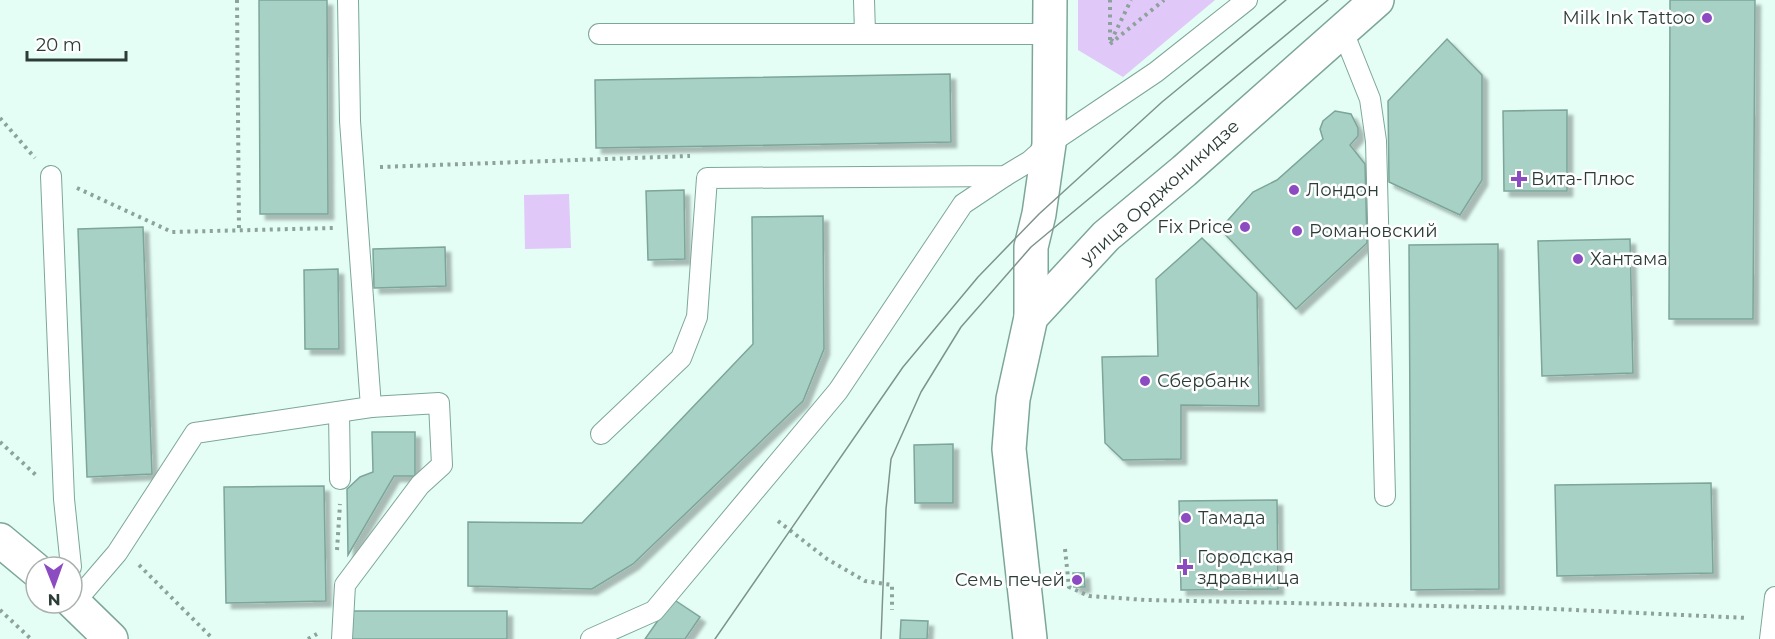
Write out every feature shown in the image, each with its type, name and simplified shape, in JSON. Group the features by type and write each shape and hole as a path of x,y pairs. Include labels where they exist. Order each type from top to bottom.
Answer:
{"street":[{"path":"1030,639 1009,449 1013,399 1031,317 1031,247 1039,214 1048,144 1050,0"},
{"name":"улица Орджоникидзе","path":"1031,317 1106,236 1184,171 1377,0"},
{"path":"0,540 24,560"},
{"path":"84,608 111,639"}],"lane":[{"path":"348,0 353,168 370,407"},
{"path":"864,0 865,33"},
{"path":"591,639 654,611 838,391 963,204 1030,161 1048,144 1156,72 1247,0"},
{"path":"1342,29 1370,99 1376,141 1385,496"},
{"path":"599,34 1050,34"},
{"path":"51,176 64,499 70,555"},
{"path":"600,434 681,358 697,317 707,178 1005,176"},
{"path":"84,584 117,553 195,433 370,407 440,403 442,465 420,486 345,585 342,639"},
{"path":"339,412 340,479"},
{"path":"1770,639 1775,597"}],"path":[{"path":"237,0 239,231"},
{"path":"1110,0 1110,44"},
{"path":"1110,44 1131,0"},
{"path":"1110,44 1164,0"},
{"path":"353,168 602,159"},
{"path":"172,232 357,227"},
{"path":"0,442 42,480"},
{"path":"778,521 827,559 865,581 892,585 892,610"},
{"path":"1065,549 1069,587 1089,596 1146,600 1532,608 1773,619"},
{"path":"0,610 31,639"}],"shaded area":[{"path":"1078,0 1215,0 1123,77 1078,50"},
{"path":"569,194 571,248 525,249 524,195"}],"building":[{"path":"259,0 327,0 328,214 260,214"},
{"path":"1670,0 1755,0 1753,319 1669,319"},
{"path":"1447,39 1482,75 1482,180 1460,215 1389,182 1388,101"},
{"path":"950,74 951,142 596,148 595,80"},
{"path":"1567,110 1567,191 1504,191 1503,111"},
{"path":"1335,111 1351,114 1358,128 1358,136 1350,145 1365,164 1367,243 1296,309 1220,229 1253,192 1277,180 1323,139 1320,129 1323,121"},
{"path":"684,190 685,259 648,260 646,191"},
{"path":"823,216 824,349 803,401 633,564 592,589 468,586 468,522 582,523 753,344 752,217"},
{"path":"143,227 152,474 87,477 78,229"},
{"path":"1202,238 1257,293 1259,406 1181,405 1181,459 1123,460 1105,443 1102,357 1158,356 1156,279"},
{"path":"1630,239 1633,373 1542,376 1538,241"},
{"path":"1498,244 1499,589 1411,590 1409,245"},
{"path":"445,247 446,286 374,288 373,249"},
{"path":"338,269 339,349 305,349 304,270"},
{"path":"372,432 415,432 415,476 394,476 348,555 347,489 360,477 373,472"},
{"path":"953,444 953,503 915,503 914,445"},
{"path":"1711,483 1713,573 1557,576 1555,485"},
{"path":"324,486 326,601 226,603 224,487"},
{"path":"1277,500 1278,589 1181,590 1179,501"},
{"path":"1073,573 1084,573 1085,587 1074,587"},
{"path":"673,599 700,617 685,639 645,639"},
{"path":"351,611 507,611 507,639 351,639"},
{"path":"901,620 928,621 927,639 900,639"}],"tram line":[{"path":"715,639 903,367 978,277 1039,214 1162,102 1286,0"},
{"path":"881,639 886,509 891,459 921,392 961,327 1031,247 1328,0"}],"place":[{"name":"Milk Ink Tattoo","path":"1707,18"},
{"name":"Вита-Плюс","path":"1519,179"},
{"name":"Лондон","path":"1294,190"},
{"name":"Fix Price","path":"1245,227"},
{"name":"Романовский","path":"1297,231"},
{"name":"Хантама","path":"1578,259"},
{"name":"Сбербанк","path":"1145,381"},
{"name":"Тамада","path":"1186,518"},
{"name":"Городская здравница","path":"1185,567"},
{"name":"Семь печей","path":"1077,580"}]}
